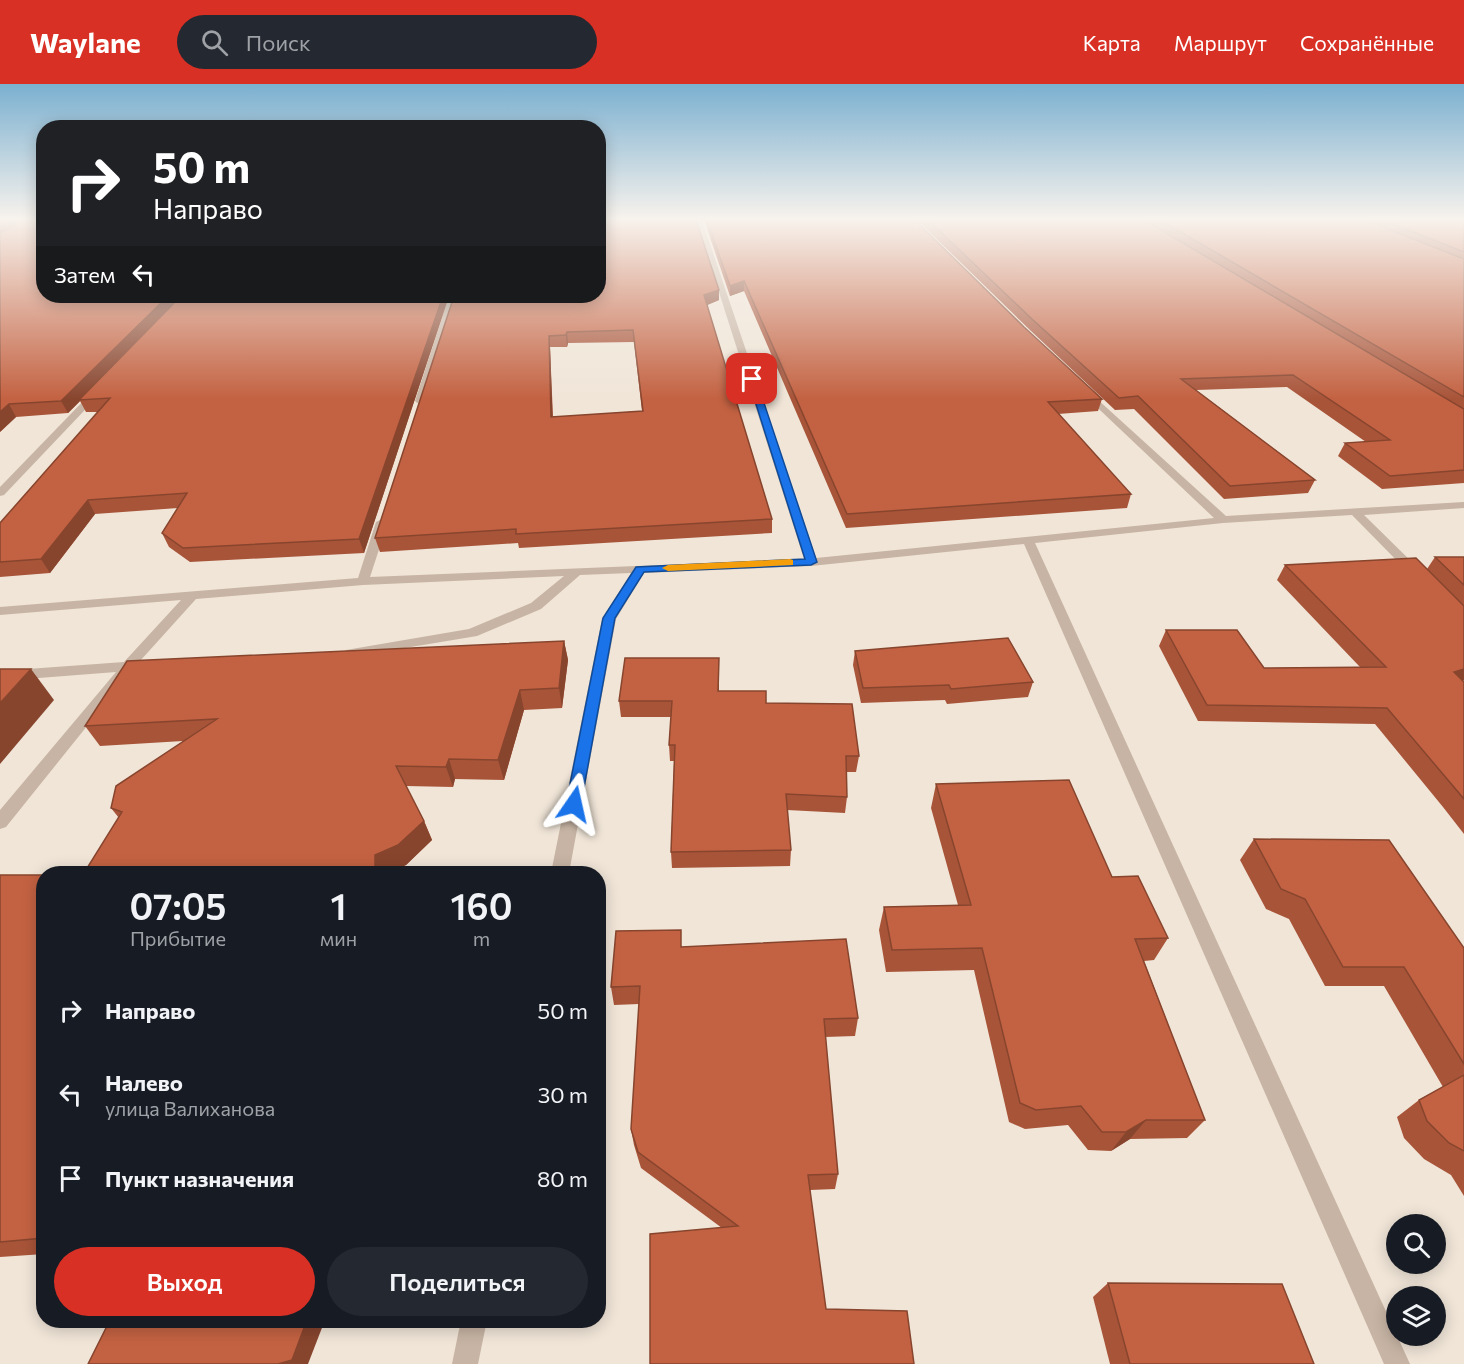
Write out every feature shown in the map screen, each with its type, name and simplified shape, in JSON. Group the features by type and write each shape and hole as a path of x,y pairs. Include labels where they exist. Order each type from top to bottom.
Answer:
{"street":[{"path":"719,280 811,562"},
{"path":"417,410 451,303"},
{"path":"0,493 107,382"},
{"path":"1077,384 1223,520"},
{"path":"0,611 363,581 811,562 1223,520 1464,505"},
{"path":"363,581 385,513"},
{"path":"1356,513 1422,580"},
{"path":"1028,540 1397,1364"},
{"path":"561,866 609,618 640,569"},
{"path":"340,655 472,633 536,606 577,572"},
{"path":"0,822 128,666 192,595"},
{"path":"0,676 164,664"},
{"path":"465,1364 472,1328"}],"building":[{"path":"0,280 36,280 36,303 161,303 61,401 9,404 0,412"},
{"path":"606,280 716,280 719,290 704,295 772,519 516,534 516,529 375,538 452,303 606,303","holes":["633,330 643,411 551,417 549,336 566,335 567,332"]},
{"path":"728,280 976,280 1102,399 1048,402 1131,494 847,514 744,281 730,286"},
{"path":"991,280 1245,280 1464,409 1464,470 1390,476 1345,443 1390,440 1293,375 1181,379 1315,480 1230,486 1138,396 1119,398"},
{"path":"1263,280 1464,280 1464,397"},
{"path":"174,303 441,303 359,539 183,548 162,533 187,493 88,500 41,559 0,562 0,523 110,398 79,400"},
{"path":"1435,557 1464,557 1464,585"},
{"path":"1416,558 1464,606 1464,669 1454,672 1464,682 1464,799 1387,708 1207,705 1166,630 1237,630 1264,668 1386,667 1285,565"},
{"path":"1008,638 1033,682 951,689 949,685 863,688 855,651"},
{"path":"564,641 559,688 520,690 498,760 449,759 446,767 396,766 424,821 398,845 375,855 375,866 88,866 122,812 111,808 116,786 217,719 85,726 127,661"},
{"path":"625,658 719,658 718,691 766,691 766,703 852,704 859,756 846,756 847,797 786,794 791,850 671,852 675,745 669,745 672,701 619,701"},
{"path":"0,669 31,669 0,703"},
{"path":"1069,780 1112,877 1138,876 1168,938 1135,939 1205,1120 1146,1120 1126,1132 1102,1132 1081,1106 1036,1110 1020,1103 982,948 892,950 884,907 971,905 936,784"},
{"path":"1254,839 1389,840 1464,948 1464,1064 1404,967 1343,967 1305,899 1281,889"},
{"path":"0,875 36,875 36,1239 0,1242"},
{"path":"681,930 681,947 846,939 858,1018 824,1019 838,1174 808,1175 826,1309 907,1311 914,1364 650,1364 650,1234 738,1226 638,1152 631,1129 640,986 611,987 616,931"},
{"path":"1464,1075 1464,1151 1449,1143 1427,1121 1419,1100"},
{"path":"1108,1283 1282,1284 1314,1364 1130,1364"},
{"path":"106,1328 304,1328 292,1360 278,1364 88,1364"}],"slow traffic":[{"path":"668,568 790,563"}],"route":[{"path":"574,804 609,618 640,569 811,562 752,379"}]}
